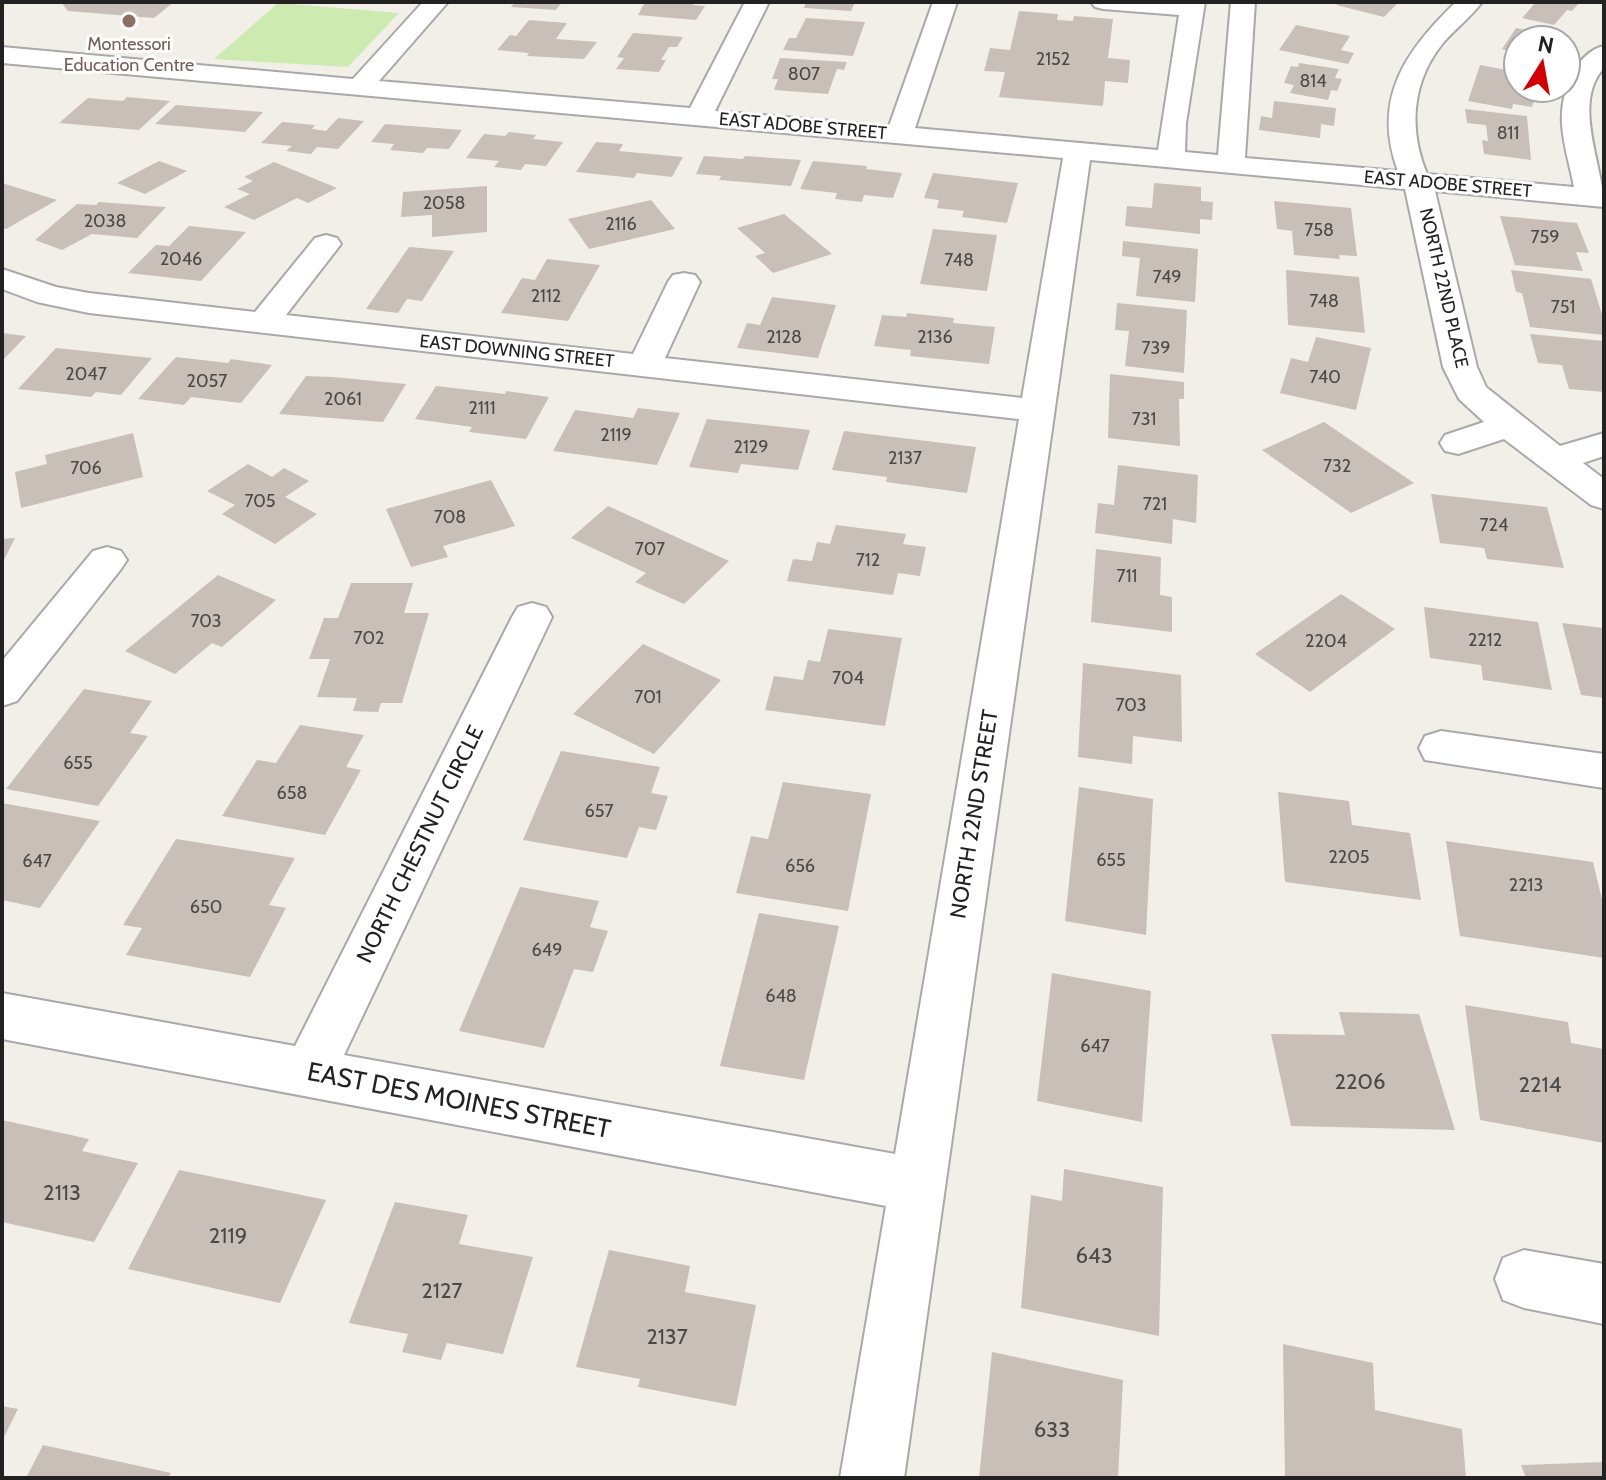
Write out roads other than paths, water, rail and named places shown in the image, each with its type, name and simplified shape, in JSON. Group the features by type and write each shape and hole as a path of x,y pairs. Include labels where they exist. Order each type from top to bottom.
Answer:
{"street":[{"path":"359,87 436,2"},
{"path":"699,117 757,2"},
{"path":"899,135 945,2"},
{"path":"1103,2 1192,5 1173,123 1171,160"},
{"path":"1231,165 1243,2"},
{"name":"NORTH 22ND PLACE","path":"1470,2 1435,35 1413,63 1403,97 1402,122 1407,158 1424,199 1460,367 1471,392 1604,497"},
{"path":"1597,197 1575,122 1583,75 1604,53"},
{"name":"EAST ADOBE STREET","path":"2,55 1597,197"},
{"name":"NORTH 22ND STREET","path":"872,1478 1078,151"},
{"path":"263,323 326,244"},
{"name":"EAST DOWNING STREET","path":"2,278 69,300 1036,410"},
{"path":"645,365 684,282"},
{"path":"1458,443 1509,425"},
{"path":"1554,460 1604,444"},
{"path":"2,690 107,560"},
{"name":"NORTH CHESTNUT CIRCLE","path":"309,1072 532,617"},
{"path":"1441,748 1604,771"},
{"name":"EAST DES MOINES STREET","path":"2,1016 916,1185"},
{"path":"1524,1279 1604,1294"}],"place":[{"name":"Montessori Education Centre","path":"129,21"}]}
